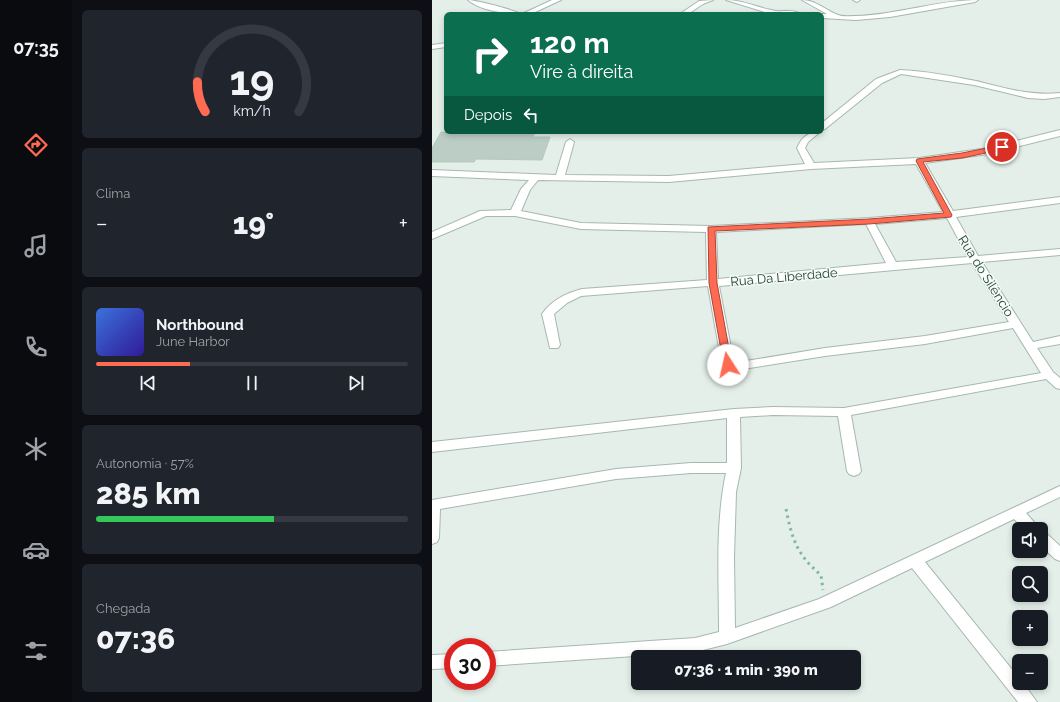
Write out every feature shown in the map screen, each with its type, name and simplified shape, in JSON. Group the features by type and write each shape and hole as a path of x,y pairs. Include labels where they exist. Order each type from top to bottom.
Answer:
{"street":[{"path":"471,0 481,5 508,12"},
{"path":"530,12 558,0"},
{"path":"686,12 701,2 710,0"},
{"path":"729,0 771,12"},
{"path":"805,0 837,17"},
{"path":"824,16 856,18 890,15 975,0"},
{"path":"432,47 444,45"},
{"path":"824,125 879,81 900,72 922,74 974,83 1028,96 1044,97 1060,95"},
{"path":"432,174 560,178 669,179 729,175 811,166 919,161 988,151 1060,132"},
{"path":"811,166 802,148 804,141 813,134"},
{"path":"1046,136 1060,143"},
{"path":"560,178 570,142"},
{"name":"Rua do Silêncio","path":"919,161 948,215 975,259 1049,375 1060,385"},
{"path":"515,213 526,189 536,177"},
{"path":"432,236 484,214 515,213 581,226 711,229 869,222 948,215 1060,200"},
{"path":"869,222 893,266"},
{"path":"711,229 713,283 728,365 730,367 825,352 925,340 1016,324"},
{"name":"Rua Da Liberdade","path":"554,346 548,314 555,306 574,294 582,292 713,283 1060,252"},
{"path":"1031,346 1060,340"},
{"path":"432,447 734,413 773,411 844,412 1049,375"},
{"path":"844,412 854,471"},
{"path":"727,637 726,558 729,492 734,468 734,413"},
{"path":"432,538 432,505 616,474 691,468 734,468"},
{"path":"496,658 694,644 727,637 825,602 1017,513 1060,491"},
{"path":"1017,513 1026,522"},
{"path":"1048,544 1060,555"},
{"path":"915,561 1028,702"},
{"path":"432,662 444,661"}],"path":[{"path":"786,509 793,540 800,555 808,565 821,575 825,602"}],"building":[{"path":"441,132 444,132 444,134 534,134 533,137 550,137 542,160 476,159 474,162 432,162 432,148"}],"route":[{"path":"728,365 713,283 711,229 869,222 948,215 919,161 962,156 1002,147"}]}
